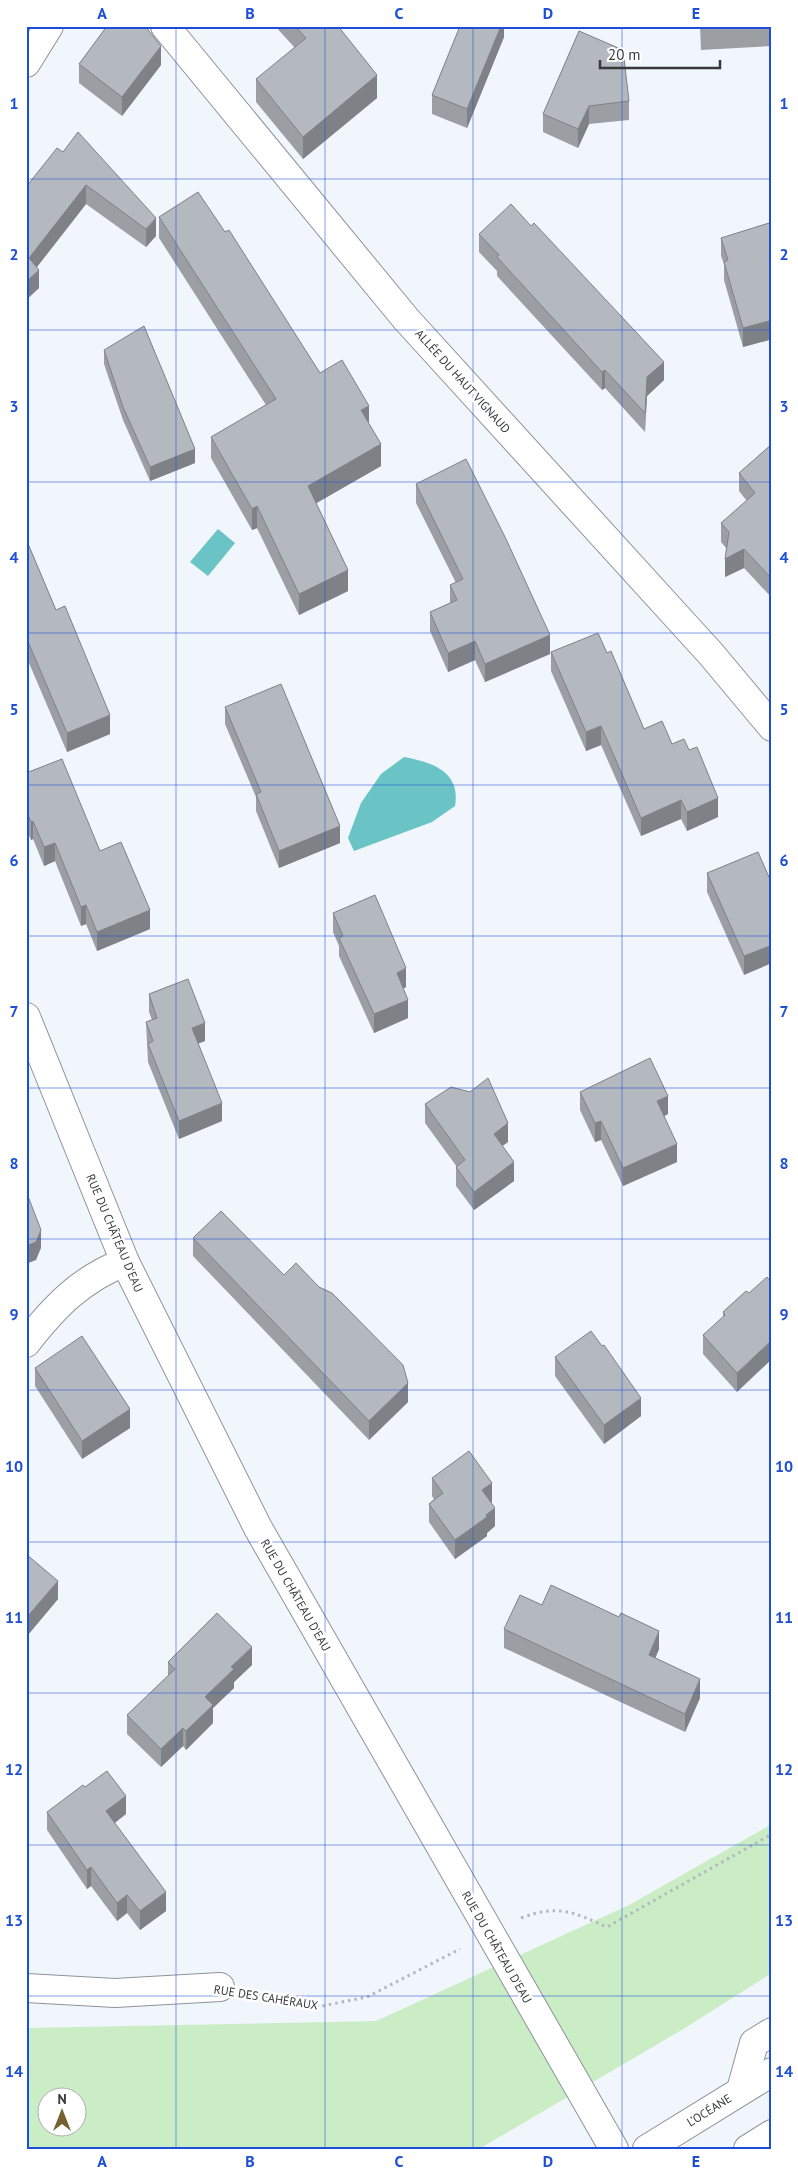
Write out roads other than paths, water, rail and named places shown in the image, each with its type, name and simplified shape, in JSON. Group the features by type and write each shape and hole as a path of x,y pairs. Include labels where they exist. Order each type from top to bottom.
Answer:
{"main road":[{"path":"26,63 49,26"},
{"name":"ALLÉE DU HAUT VIGNAUD","path":"164,26 406,319 711,654 772,727"},
{"name":"RUE DU CHÂTEAU D'EAU","path":"29,1033 125,1262 258,1528 488,1933 614,2149"},
{"path":"26,1342 42,1322 79,1286 102,1271 125,1262"},
{"name":"RUE DES CAHÉRAUX","path":"26,1988 115,1992 220,1987"},
{"path":"741,2090 754,2043 772,2032"},
{"name":"L’OCÉANE","path":"646,2149 772,2072"},
{"path":"748,2149 772,2134"}],"water":[{"path":"218,529 235,543 208,576 190,562"},
{"path":"404,757 434,765 449,776 456,794 455,806 432,822 354,851 348,838 361,803 381,774"}]}
